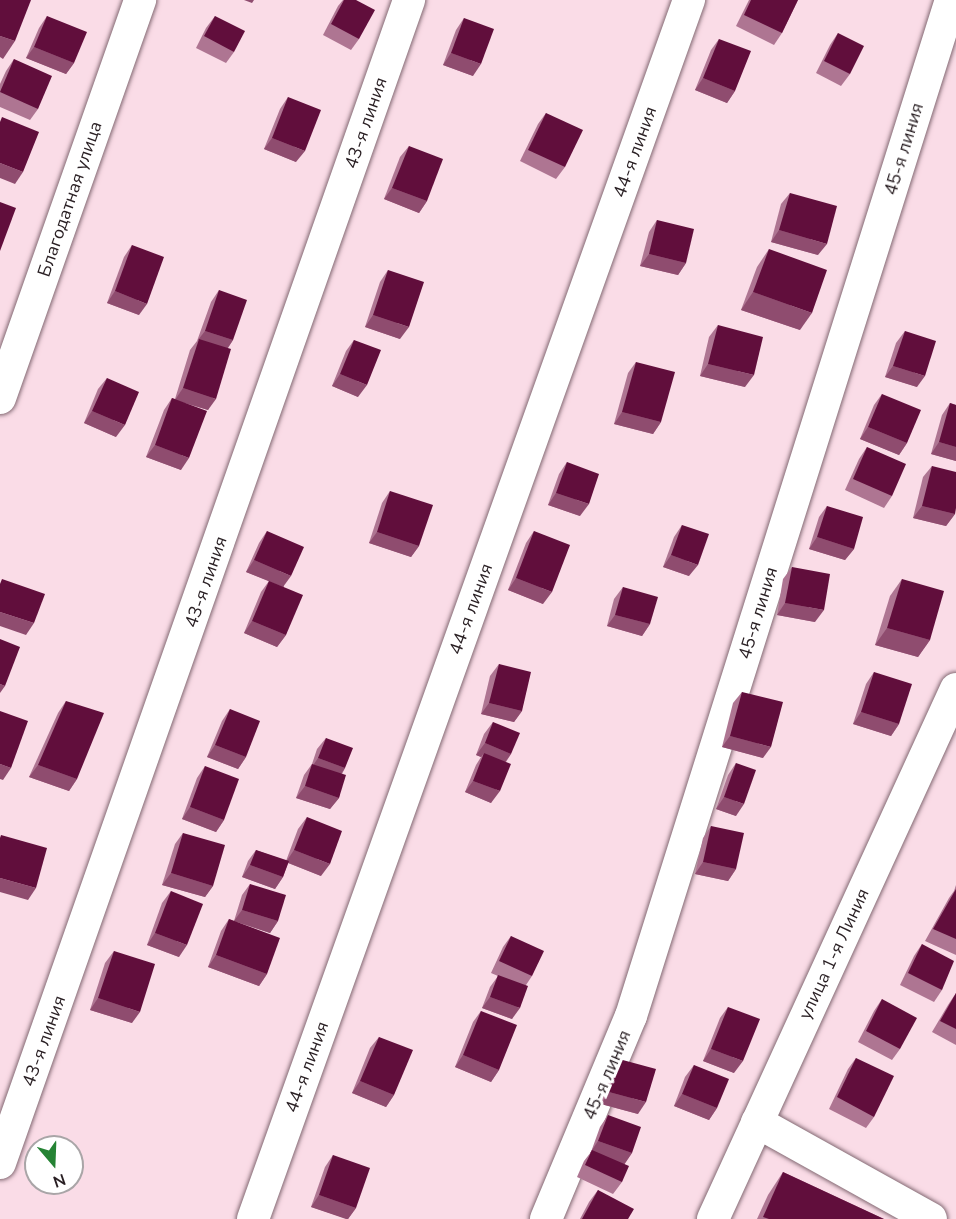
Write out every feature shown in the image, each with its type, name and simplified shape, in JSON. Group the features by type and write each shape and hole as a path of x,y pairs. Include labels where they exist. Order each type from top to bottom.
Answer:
{"street":[{"name":"Благодатная улица","path":"0,398 140,0"},
{"name":"43-я линия","path":"0,1163 409,0"},
{"name":"44-я линия","path":"253,1219 689,0"},
{"name":"45-я линия","path":"546,1219 631,1016 951,0"},
{"name":"улица 1-я Линия","path":"713,1219 956,689"},
{"path":"757,1122 931,1219"}],"building":[{"path":"0,0 31,0 15,41 0,36"},
{"path":"344,0 356,0 375,10 359,39 331,24"},
{"path":"751,0 798,0 782,33 744,15"},
{"path":"47,16 87,32 74,63 34,47"},
{"path":"215,16 245,31 234,52 204,36"},
{"path":"464,18 494,29 481,64 451,53"},
{"path":"838,33 864,46 850,74 824,61"},
{"path":"719,39 751,51 735,91 703,78"},
{"path":"14,59 52,76 38,109 0,92"},
{"path":"288,97 321,110 305,151 272,138"},
{"path":"546,113 583,130 565,167 528,150"},
{"path":"2,117 39,132 23,172 0,163"},
{"path":"409,146 443,159 427,201 392,188"},
{"path":"790,193 837,206 827,244 779,230"},
{"path":"0,202 16,208 0,251"},
{"path":"657,220 694,229 686,263 649,254"},
{"path":"132,245 164,257 147,304 115,291"},
{"path":"769,249 827,270 812,313 753,292"},
{"path":"388,270 424,282 409,327 373,315"},
{"path":"219,290 247,300 233,340 205,331"},
{"path":"718,325 763,337 754,375 708,364"},
{"path":"905,331 936,341 925,376 893,366"},
{"path":"199,339 231,349 216,399 183,388"},
{"path":"354,340 381,350 367,385 340,374"},
{"path":"636,362 675,372 661,422 622,412"},
{"path":"107,378 139,392 125,425 92,411"},
{"path":"882,394 921,410 907,443 868,427"},
{"path":"172,398 207,411 189,458 155,445"},
{"path":"950,403 956,405 956,447 939,442"},
{"path":"867,447 906,464 892,496 853,479"},
{"path":"567,462 599,474 589,504 556,493"},
{"path":"932,466 956,472 955,514 922,506"},
{"path":"390,491 433,505 419,546 377,532"},
{"path":"827,506 863,517 854,549 817,537"},
{"path":"682,525 709,534 698,565 671,555"},
{"path":"267,531 304,547 291,576 254,560"},
{"path":"534,531 570,545 552,592 516,578"},
{"path":"792,567 830,574 824,610 785,603"},
{"path":"2,579 45,594 34,623 0,612"},
{"path":"902,579 944,591 930,640 887,628"},
{"path":"269,581 303,595 286,635 252,621"},
{"path":"623,587 658,597 650,624 615,615"},
{"path":"0,639 20,647 5,686 0,684"},
{"path":"499,664 531,672 522,711 489,703"},
{"path":"874,672 912,684 899,724 861,712"},
{"path":"742,692 783,702 771,747 730,736"},
{"path":"66,701 104,713 77,779 38,765"},
{"path":"230,709 260,721 246,757 215,745"},
{"path":"0,711 28,721 11,768 0,764"},
{"path":"493,722 520,733 511,754 485,743"},
{"path":"326,738 353,748 345,768 318,758"},
{"path":"484,753 511,764 500,791 473,781"},
{"path":"736,763 756,770 744,804 724,797"},
{"path":"312,764 346,775 339,798 305,786"},
{"path":"205,766 239,779 224,820 190,807"},
{"path":"307,817 342,831 330,864 294,850"},
{"path":"711,826 744,833 736,869 703,862"},
{"path":"183,833 225,845 213,886 171,873"},
{"path":"1,835 47,848 36,888 0,878"},
{"path":"256,850 289,861 283,877 250,865"},
{"path":"250,884 286,895 278,921 242,910"},
{"path":"956,889 956,939 933,929"},
{"path":"171,891 203,904 187,945 155,933"},
{"path":"229,919 280,938 267,974 216,955"},
{"path":"511,936 544,951 532,976 499,961"},
{"path":"922,944 954,961 942,990 908,973"},
{"path":"114,951 155,964 140,1012 98,998"},
{"path":"498,975 528,986 520,1008 490,997"},
{"path":"956,993 956,1029 940,1021"},
{"path":"882,999 917,1018 900,1049 866,1031"},
{"path":"728,1007 760,1019 743,1061 711,1049"},
{"path":"481,1011 517,1025 499,1070 463,1055"},
{"path":"379,1037 413,1050 394,1095 360,1081"},
{"path":"856,1058 894,1076 874,1117 837,1097"},
{"path":"619,1059 656,1069 646,1102 609,1092"},
{"path":"694,1065 729,1079 717,1108 682,1094"},
{"path":"608,1115 641,1127 632,1153 598,1141"},
{"path":"592,1150 629,1166 622,1182 585,1165"},
{"path":"333,1155 370,1168 356,1208 319,1195"},
{"path":"783,1172 884,1219 769,1219 763,1217"},
{"path":"598,1190 634,1209 628,1219 582,1219"}]}
